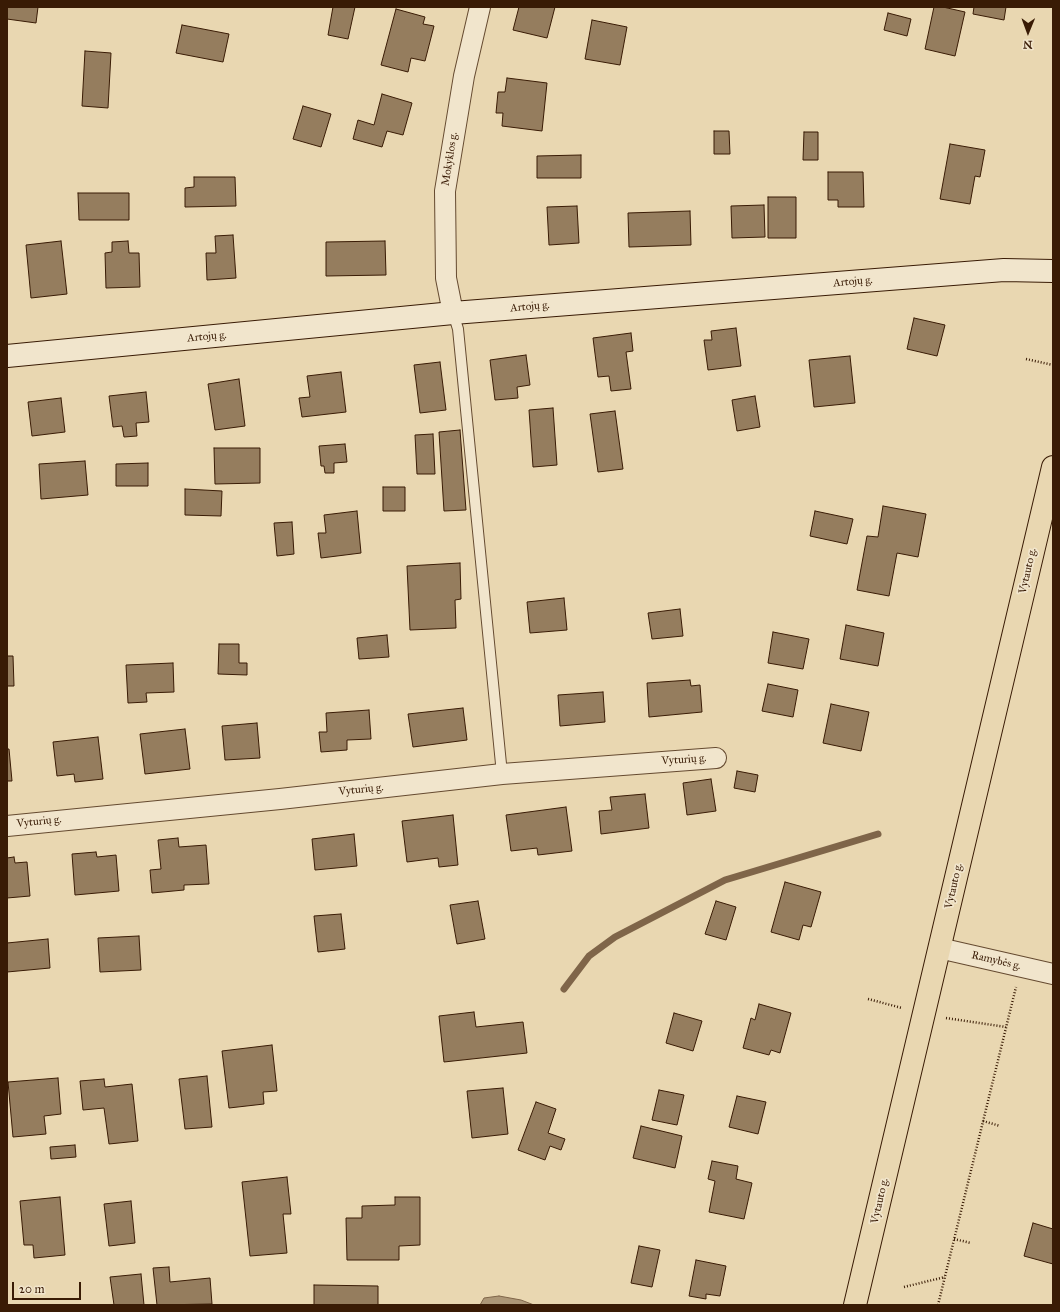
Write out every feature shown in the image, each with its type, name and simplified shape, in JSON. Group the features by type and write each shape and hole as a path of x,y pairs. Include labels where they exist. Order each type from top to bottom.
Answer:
{"main road":[{"name":"Artojų g.","path":"7,356 453,313 1004,270 1053,271"},
{"name":"Vytauto g.","path":"855,1305 1053,467"}],"street":[{"name":"Mokyklos g.","path":"453,313 446,278 445,191 464,76 480,7"},
{"name":"Vyturių g.","path":"7,826 280,799 502,774 716,758"},
{"name":"Ramybės g.","path":"939,948 1053,974"}],"lane":[{"path":"453,313 458,329 502,774"}],"path":[{"path":"1026,359 1053,365"},
{"path":"938,1305 1021,967"},
{"path":"983,1121 1000,1126"},
{"path":"954,1239 971,1243"},
{"path":"904,1287 945,1277"}],"shaded area":[{"path":"499,1296 521,1300 534,1305 480,1305 484,1298"}],"building":[{"path":"7,7 38,7 36,23 7,19"},
{"path":"333,7 355,7 348,39 328,35"},
{"path":"519,7 555,7 547,38 513,30"},
{"path":"934,7 943,7 965,12 955,56 925,49"},
{"path":"974,7 1006,7 1004,20 973,14"},
{"path":"396,9 425,17 423,24 434,26 425,61 411,58 408,72 381,65"},
{"path":"888,13 911,19 907,36 884,30"},
{"path":"592,20 627,27 620,65 585,59"},
{"path":"182,25 229,34 223,62 176,53"},
{"path":"85,51 111,53 108,108 82,106"},
{"path":"507,78 547,83 542,131 502,126 503,113 496,113 498,92 505,92"},
{"path":"382,94 412,103 403,135 387,131 382,147 353,139 358,120 374,125"},
{"path":"303,106 331,114 321,147 293,139"},
{"path":"714,131 729,131 730,154 714,154"},
{"path":"804,132 818,132 818,160 803,160"},
{"path":"950,144 985,150 980,177 975,176 970,204 940,199"},
{"path":"581,155 581,178 537,178 537,156"},
{"path":"828,172 863,172 864,207 838,207 838,200 828,200"},
{"path":"194,177 235,177 236,206 185,207 185,188 194,187"},
{"path":"78,193 129,193 129,220 79,220"},
{"path":"768,197 796,197 796,238 768,238"},
{"path":"764,205 765,237 732,238 731,206"},
{"path":"577,206 579,243 549,245 547,207"},
{"path":"690,211 691,245 629,247 628,213"},
{"path":"233,235 236,278 207,280 206,253 216,253 215,236"},
{"path":"61,241 67,294 31,298 26,245"},
{"path":"128,241 129,253 139,253 140,287 106,288 105,253 112,252 112,242"},
{"path":"385,241 386,275 326,276 326,242"},
{"path":"914,318 945,325 937,356 907,349"},
{"path":"736,328 741,366 708,370 704,340 712,340 711,331"},
{"path":"631,333 633,351 626,352 631,389 611,391 609,376 598,377 593,338"},
{"path":"526,355 530,385 517,387 518,398 495,400 490,360"},
{"path":"850,356 855,403 814,407 809,360"},
{"path":"440,362 446,410 420,413 414,365"},
{"path":"341,372 346,412 302,417 299,398 310,397 307,376"},
{"path":"239,379 245,426 215,430 208,384"},
{"path":"146,392 149,422 136,423 137,436 124,437 122,426 113,427 109,396"},
{"path":"755,396 760,427 737,431 732,400"},
{"path":"61,398 65,432 32,436 28,402"},
{"path":"553,408 557,465 533,467 529,410"},
{"path":"615,411 623,469 598,472 590,414"},
{"path":"460,430 466,510 444,511 439,432"},
{"path":"433,434 435,474 417,474 415,435"},
{"path":"345,444 347,462 334,463 334,473 325,473 324,466 321,466 319,446"},
{"path":"214,448 260,448 260,483 215,484"},
{"path":"85,461 88,495 41,499 39,464"},
{"path":"148,463 148,486 116,486 116,464"},
{"path":"383,487 405,487 405,511 383,511"},
{"path":"185,489 222,491 221,516 185,515"},
{"path":"883,506 926,514 918,557 897,553 889,596 857,590 867,536 878,537"},
{"path":"357,511 361,553 321,558 318,533 326,533 324,515"},
{"path":"815,511 853,519 847,544 810,536"},
{"path":"292,522 294,554 277,556 274,523"},
{"path":"460,563 461,599 455,600 456,628 410,630 407,566"},
{"path":"564,598 567,630 530,633 527,602"},
{"path":"680,609 683,636 652,639 648,613"},
{"path":"846,625 884,633 878,666 840,659"},
{"path":"773,632 809,639 803,669 768,663"},
{"path":"387,635 389,657 359,659 357,638"},
{"path":"219,644 239,644 239,663 247,663 247,675 218,674"},
{"path":"7,656 13,656 14,686 7,686"},
{"path":"173,663 174,692 146,693 147,702 128,703 126,665"},
{"path":"690,680 691,686 700,685 702,712 649,717 647,683"},
{"path":"768,684 798,690 793,717 762,711"},
{"path":"603,692 605,722 560,726 558,695"},
{"path":"831,704 869,712 861,751 823,743"},
{"path":"463,708 467,740 413,747 408,714"},
{"path":"369,710 371,739 347,740 347,750 321,752 319,732 327,732 326,713"},
{"path":"257,723 260,758 225,760 222,726"},
{"path":"185,729 190,769 145,774 140,734"},
{"path":"98,737 103,779 75,782 74,774 57,776 53,742"},
{"path":"7,749 9,749 12,781 7,781"},
{"path":"737,771 758,775 755,792 734,788"},
{"path":"711,779 716,811 687,815 683,783"},
{"path":"645,794 649,828 601,834 599,811 612,810 610,797"},
{"path":"566,807 572,851 538,855 537,848 511,851 506,815"},
{"path":"453,815 458,865 439,867 438,858 407,862 402,821"},
{"path":"354,834 357,866 315,870 312,839"},
{"path":"178,838 179,847 206,845 209,884 184,885 184,890 152,893 150,870 161,869 158,840"},
{"path":"96,852 97,857 116,855 119,891 75,895 72,854"},
{"path":"14,857 15,863 27,862 30,896 7,898 7,858"},
{"path":"785,882 821,892 811,927 803,925 799,940 771,932"},
{"path":"478,901 485,939 457,944 450,905"},
{"path":"716,901 736,907 726,940 705,934"},
{"path":"341,914 345,949 318,952 314,916"},
{"path":"139,936 141,970 100,972 98,938"},
{"path":"48,939 50,968 7,972 7,943"},
{"path":"759,1004 791,1013 780,1053 771,1050 769,1055 743,1048 751,1018 755,1020"},
{"path":"474,1012 476,1027 523,1022 527,1053 444,1062 439,1016"},
{"path":"674,1013 702,1021 693,1051 666,1043"},
{"path":"272,1045 277,1091 263,1092 264,1104 229,1108 222,1051"},
{"path":"207,1076 212,1127 185,1129 179,1079"},
{"path":"58,1078 61,1114 44,1116 46,1134 13,1137 8,1082"},
{"path":"104,1079 105,1087 132,1084 138,1141 109,1144 104,1108 83,1110 80,1081"},
{"path":"503,1088 508,1134 472,1138 467,1091"},
{"path":"659,1090 684,1095 677,1125 652,1120"},
{"path":"737,1096 766,1102 758,1134 729,1127"},
{"path":"536,1102 556,1109 548,1133 565,1139 561,1150 550,1146 545,1160 518,1150"},
{"path":"641,1126 682,1136 675,1168 633,1158"},
{"path":"75,1145 76,1157 51,1159 50,1147"},
{"path":"712,1161 738,1166 736,1179 752,1183 744,1219 709,1212 715,1181 708,1179"},
{"path":"287,1177 291,1214 283,1214 287,1253 250,1256 242,1182"},
{"path":"60,1197 65,1255 34,1258 33,1245 24,1245 20,1201"},
{"path":"395,1197 420,1197 420,1245 399,1246 399,1260 347,1260 346,1218 362,1218 362,1206 395,1205"},
{"path":"131,1201 135,1243 109,1246 104,1204"},
{"path":"1033,1223 1053,1229 1053,1264 1024,1256"},
{"path":"639,1246 660,1250 652,1287 631,1283"},
{"path":"696,1260 726,1266 720,1296 706,1294 706,1299 689,1296"},
{"path":"169,1267 170,1282 210,1278 212,1304 157,1305 153,1268"},
{"path":"141,1274 144,1305 114,1305 110,1277"},
{"path":"314,1285 378,1286 378,1305 314,1305"}],"waterway":[{"path":"564,989 589,956 615,937 725,880 878,834"}]}
